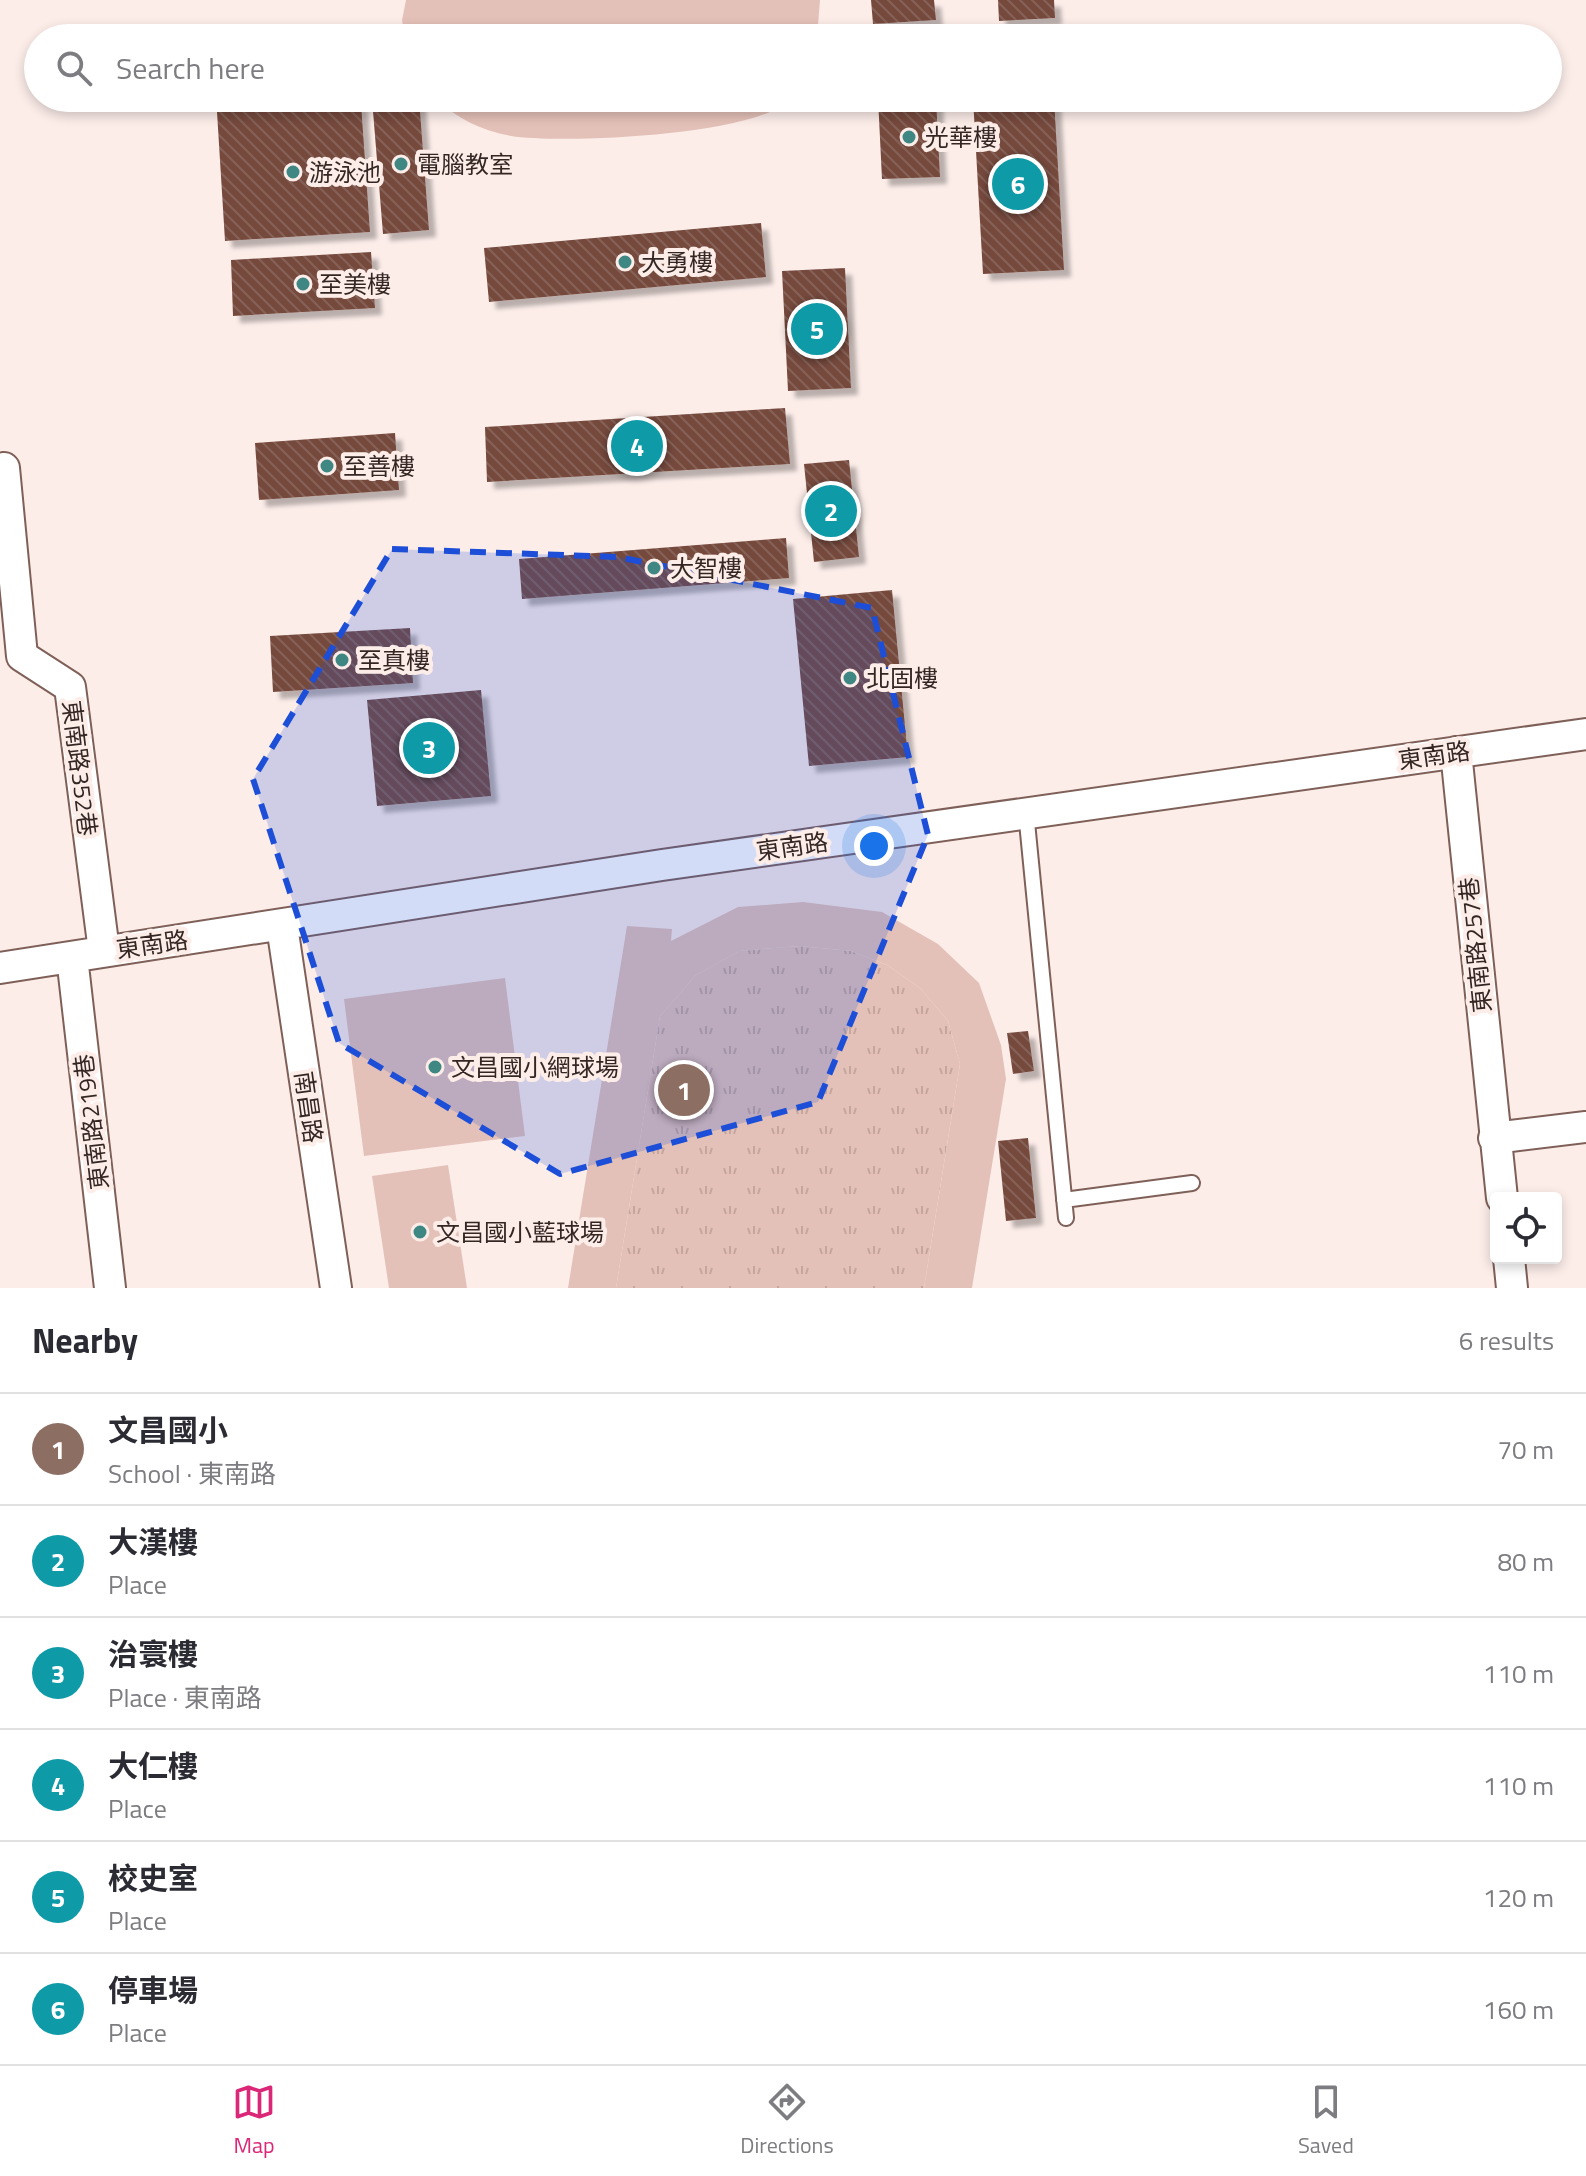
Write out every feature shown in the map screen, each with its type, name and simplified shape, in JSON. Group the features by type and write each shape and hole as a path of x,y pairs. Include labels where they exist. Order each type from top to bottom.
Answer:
{"street":[{"name":"東南路352巷","path":"4,468 22,656 70,687 104,951"},
{"name":"東南路","path":"0,968 1026,812 1586,734"},
{"name":"東南路257巷","path":"1456,752 1501,1192"},
{"name":"南昌路","path":"282,926 336,1288"},
{"name":"東南路219巷","path":"72,957 110,1288"},
{"path":"1494,1138 1586,1127"},
{"path":"1510,1264 1512,1288"}],"lane":[{"path":"1026,812 1066,1218"},
{"path":"1064,1200 1192,1183"}],"highlighted area":[{"path":"392,549 618,557 872,608 928,835 818,1102 560,1174 339,1043 253,779"}],"green space":[{"path":"406,0 820,0 818,24 403,24"},
{"path":"454,112 770,112 702,129 572,139 511,136 490,131"},
{"path":"803,902 882,912 938,944 979,983 1001,1045 1006,1079 972,1288 924,1288 960,1064 948,1021 920,988 887,965 851,951 799,946 739,951 696,975 660,1016 616,1288 568,1288 627,926 672,929 671,941 738,907"},
{"path":"799,946 851,951 887,965 920,988 948,1021 960,1064 924,1288 616,1288 660,1016 696,975 739,951"},
{"name":"文昌國小網球場","path":"505,978 525,1136 364,1156 344,999"},
{"name":"文昌國小藍球場","path":"448,1165 467,1288 389,1288 372,1176"}],"building":[{"path":"871,0 934,0 936,20 873,24"},
{"path":"998,0 1054,0 1055,18 999,21"},
{"name":"游泳池","path":"217,112 362,112 370,232 225,241"},
{"name":"電腦教室","path":"373,112 420,112 429,230 383,234"},
{"name":"光華樓","path":"879,112 937,112 940,177 882,179"},
{"path":"974,112 1055,112 1064,270 983,274"},
{"name":"大勇樓","path":"761,223 766,277 489,302 484,248"},
{"name":"至美樓","path":"371,252 375,308 233,316 231,260"},
{"path":"845,268 851,388 788,391 782,271"},
{"path":"785,408 790,464 487,482 485,427"},
{"name":"至善樓","path":"395,433 399,490 259,500 255,443"},
{"path":"849,460 859,557 814,562 804,464"},
{"name":"大智樓","path":"786,538 789,578 522,599 519,559"},
{"name":"北固樓","path":"892,590 908,757 809,766 793,599"},
{"name":"至真樓","path":"410,628 413,683 273,692 270,636"},
{"path":"481,690 491,796 377,806 367,700"},
{"path":"1028,1031 1034,1071 1013,1074 1007,1033"},
{"path":"1028,1138 1036,1218 1006,1221 998,1141"}],"place":[{"name":"光華樓","path":"909,137"},
{"name":"電腦教室","path":"401,164"},
{"name":"游泳池","path":"293,172"},
{"name":"停車場","path":"1018,184"},
{"name":"大勇樓","path":"625,262"},
{"name":"至美樓","path":"303,284"},
{"name":"校史室","path":"817,329"},
{"name":"大仁樓","path":"637,446"},
{"name":"至善樓","path":"327,466"},
{"name":"大漢樓","path":"831,511"},
{"name":"大智樓","path":"654,568"},
{"name":"至真樓","path":"342,660"},
{"name":"北固樓","path":"850,678"},
{"name":"治寰樓","path":"429,748"},
{"name":"文昌國小網球場","path":"435,1067"},
{"name":"文昌國小","path":"684,1090"},
{"name":"文昌國小藍球場","path":"420,1232"}]}
